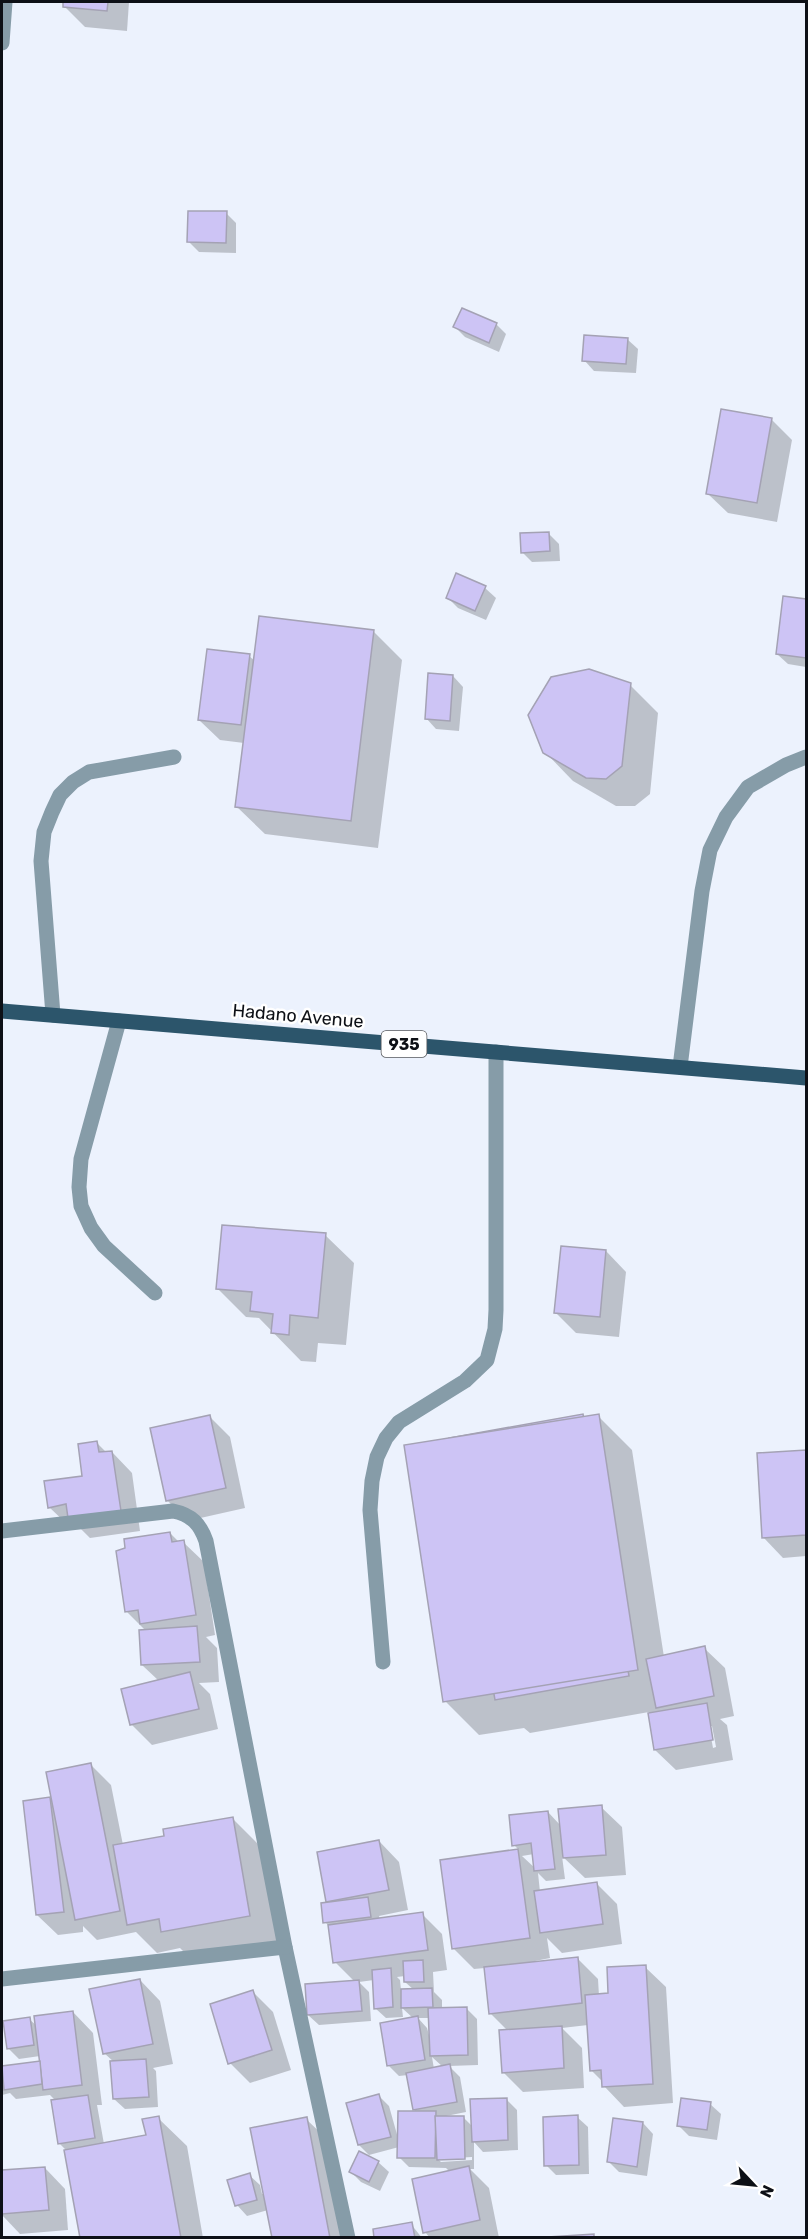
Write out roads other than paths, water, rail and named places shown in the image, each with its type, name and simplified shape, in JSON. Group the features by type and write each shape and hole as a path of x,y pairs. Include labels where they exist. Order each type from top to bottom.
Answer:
{"main road":[{"name":"Hadano Avenue","path":"2,1011 807,1078"}],"street":[{"path":"2,43 5,2"},
{"path":"53,1015 41,861 44,832 52,812 60,795 73,782 89,772 174,757"},
{"path":"680,1067 702,891 710,850 726,817 748,787 786,765 807,757"},
{"path":"119,1021 81,1160 79,1187 81,1206 91,1228 104,1246 155,1293"},
{"path":"383,1662 370,1510 372,1481 377,1457 386,1438 399,1422 465,1381 488,1360 492,1347 496,1310 494,1230 496,1052"},
{"path":"2,1531 173,1511 189,1517 202,1529 285,1947 348,2238"},
{"path":"2,1979 285,1947"}]}
